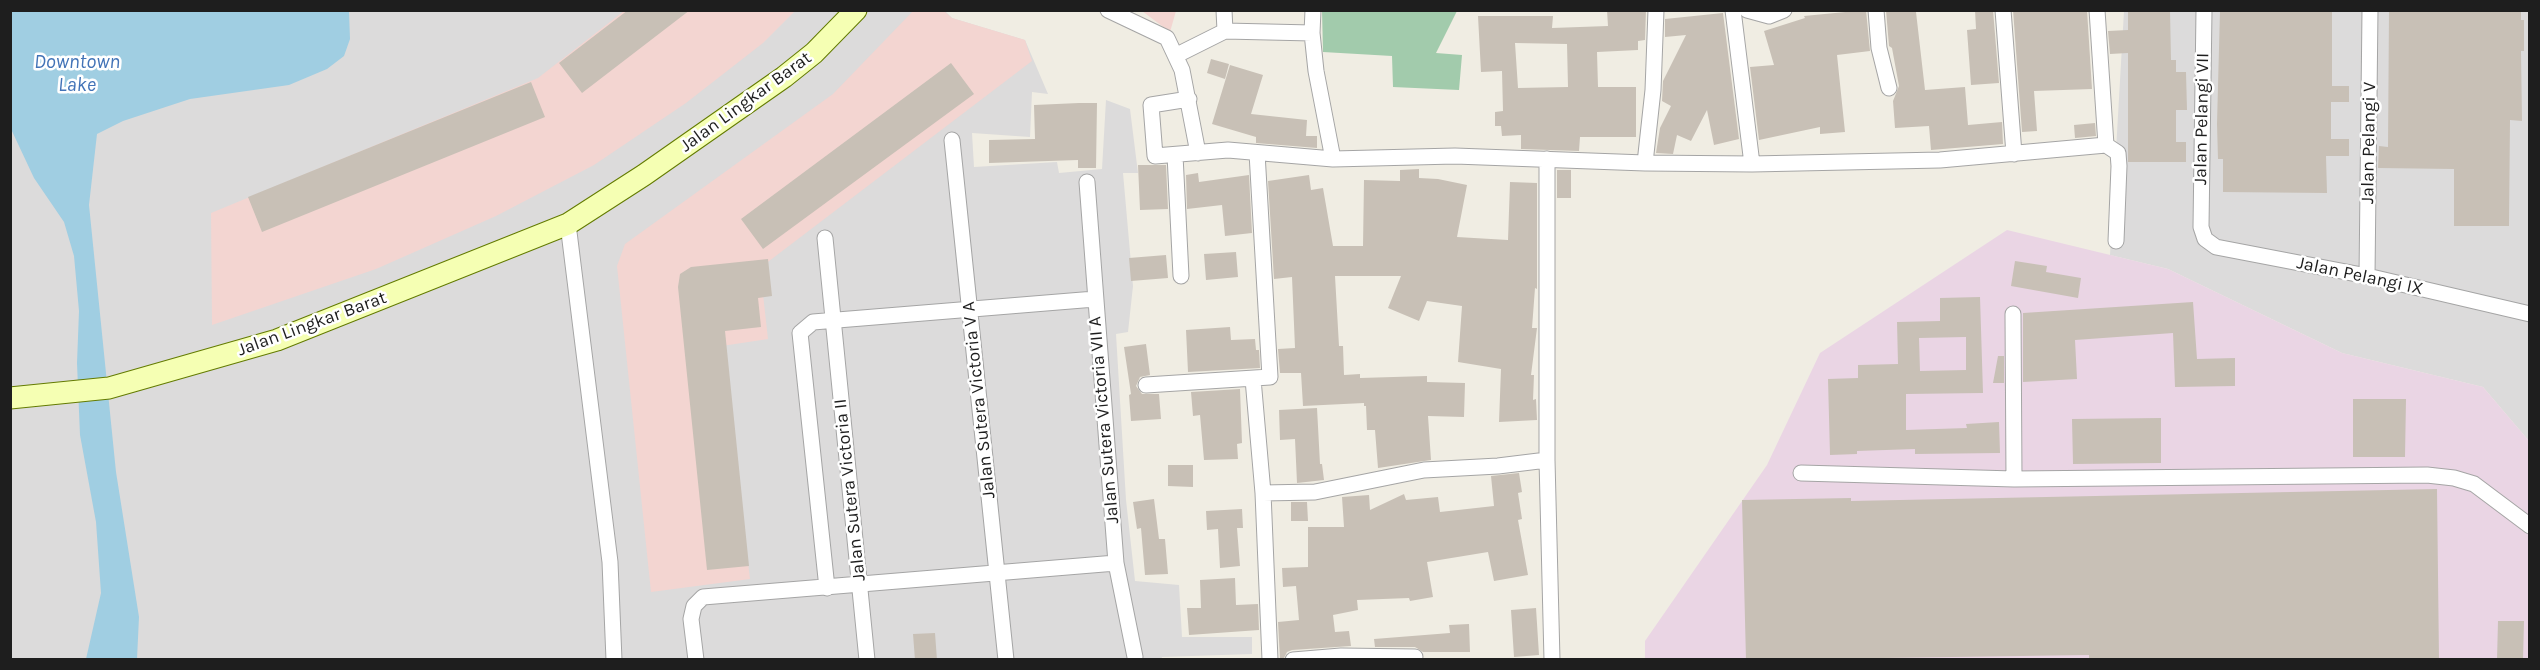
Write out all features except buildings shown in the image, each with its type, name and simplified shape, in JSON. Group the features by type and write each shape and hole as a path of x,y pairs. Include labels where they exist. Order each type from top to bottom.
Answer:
{"street":[{"name":"Jalan Lingkar Barat","path":"10,398 109,388 277,340 568,224 644,175 784,77 814,53 856,10"},
{"path":"1108,10 1167,38 1177,55 1189,99 1198,153"},
{"path":"1224,10 1225,30"},
{"path":"1314,10 1312,33 1321,100 1333,159"},
{"path":"1646,163 1653,90 1656,10"},
{"path":"1733,10 1752,164"},
{"path":"1747,10 1769,16 1784,10"},
{"path":"1876,10 1879,48 1889,88"},
{"path":"2003,10 2014,154"},
{"path":"2097,10 2106,145"},
{"name":"Jalan Pelangi VII","path":"2201,227 2204,10"},
{"name":"Jalan Pelangi V","path":"2367,276 2370,10"},
{"path":"1177,55 1225,30 1312,33"},
{"path":"1189,99 1151,105 1155,156 1228,150 1333,159 1455,156 1646,163 1752,164 1940,160 2106,145 2118,153 2120,166 2116,241"},
{"name":"Jalan Sutera Victoria V A","path":"952,140 1006,660"},
{"path":"1146,385 1254,380 1270,377 1257,153"},
{"path":"1175,155 1181,276"},
{"path":"1547,159 1547,460 1552,660"},
{"name":"Jalan Sutera Victoria VII A","path":"1086,182 1116,563 1135,657"},
{"path":"568,224 610,562 614,660"},
{"name":"Jalan Pelangi IX","path":"2201,227 2205,239 2216,247 2367,276 2529,314"},
{"name":"Jalan Sutera Victoria II","path":"825,238 867,660"},
{"path":"834,321 1095,299"},
{"path":"2013,314 2014,479"},
{"name":"Jalan Sutera Victoria II","path":"827,588 800,333 813,322 834,321"},
{"path":"1254,380 1263,494 1270,660"},
{"path":"1263,494 1315,492 1425,470 1497,466 1547,460"},
{"path":"1801,473 2014,479 2427,475 2454,478 2474,484 2529,526"},
{"path":"696,660 691,619 694,606 703,597 1116,563"},
{"path":"1293,660 1341,656 1415,657"}],"shaded area":[{"path":"944,10 952,18 1025,40 1048,94 1032,92 1030,137 972,133 974,167 1057,162 1059,173 1102,169 1106,100 1130,109 1138,173 1123,173 1133,286 1128,332 1116,334 1126,500 1135,581 1179,585 1182,637 1252,637 1252,654 1162,657 1161,660 11,659 10,11"},
{"path":"624,11 795,11 763,43 686,103 594,165 496,216 376,269 212,325 211,213 538,78"},
{"path":"913,11 944,11 952,18 1025,40 1032,61 756,271 761,276 768,339 722,346 750,579 651,592 617,266 625,244 833,94"},
{"path":"1142,11 1176,11 1170,32"},
{"path":"2124,11 2529,11 2529,441 2483,387 2342,353 2168,269 2110,255"},
{"path":"2007,230 2168,269 2342,353 2483,387 2529,441 2529,659 1645,660 1645,641 1767,465 1820,353"}],"green space":[{"path":"1322,10 1457,11 1436,53 1462,55 1459,90 1393,87 1392,56 1323,52"}],"water":[{"name":"Downtown Lake","path":"11,11 349,11 350,39 344,56 327,69 289,85 190,99 123,121 97,134 89,205 116,472 139,617 137,659 86,659 101,593 96,522 80,435 77,363 79,311 74,256 64,222 34,178 11,129"}]}
